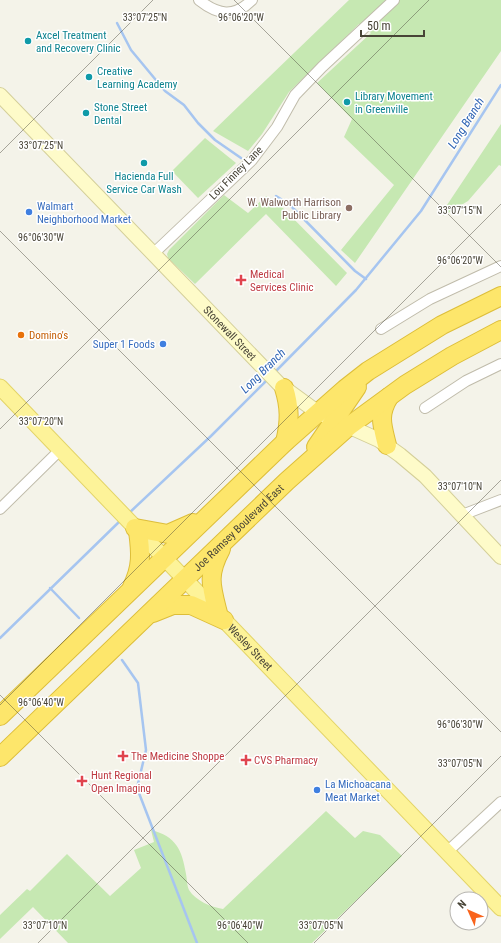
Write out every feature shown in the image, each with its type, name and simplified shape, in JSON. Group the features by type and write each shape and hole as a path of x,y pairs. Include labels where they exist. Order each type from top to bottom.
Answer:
{"highway":[{"path":"0,716 285,442 368,370 442,325 501,296"},
{"name":"Joe Ramsey Boulevard East","path":"0,757 306,463 342,423 389,396 452,356 501,330"},
{"path":"342,423 368,370"},
{"path":"282,386 288,402 290,421 285,442"},
{"path":"387,445 382,418 383,408 389,396"},
{"path":"129,592 139,569 141,551 136,528 168,534 178,531 210,514"},
{"path":"221,617 211,587 212,568 226,540"},
{"path":"148,614 173,605 191,605 221,617"}],"main road":[{"name":"Wesley Street","path":"0,387 501,908"}],"street":[{"path":"199,0 209,8 228,13 237,12 252,0"},
{"name":"Lou Finney Lane","path":"153,254 252,160 277,127 295,94 394,0"},
{"name":"Stonewall Street","path":"0,95 259,364 282,386 318,412 387,445 425,476 501,557"},
{"path":"381,329 443,292 501,266"},
{"path":"424,408 466,381 501,364"},
{"path":"0,509 60,450"},
{"path":"462,515 501,500"},
{"path":"447,852 501,802"}],"green space":[{"path":"349,0 501,0 501,51 355,263 341,250 394,185 344,137 352,119 317,83 371,33 359,24 289,92 262,134 248,151 213,131"},
{"path":"501,124 501,166 499,165 468,201 443,216 445,208"},
{"path":"205,138 236,163 198,198 172,171"},
{"path":"224,195 248,213 266,196 280,205 347,273 336,286 266,214 195,284 168,258 167,254 169,250"},
{"path":"326,811 355,838 363,831 380,835 402,856 312,943 68,943 33,907 0,939 0,915 27,889 30,891 67,854 110,896 141,868 134,850 154,842 151,830 160,833 172,840 180,851 188,888 192,894 204,903 223,909"}],"waterway":[{"path":"117,23 131,50 165,91 184,105 198,123 215,140 241,158"},
{"name":"Long Branch","path":"275,372 356,290 421,211 501,85"},
{"path":"276,196 289,204 355,271 366,279"},
{"name":"Long Branch","path":"128,514 211,436 268,379"},
{"name":"Long Branch","path":"0,638 121,520"},
{"path":"50,588 79,618"},
{"path":"122,660 138,683 146,750 137,788 197,943"}],"place":[{"name":"Axcel Treatment and Recovery Clinic","path":"28,41"},
{"name":"Creative Learning Academy","path":"89,77"},
{"name":"Library Movement in Greenville","path":"347,102"},
{"name":"Stone Street Dental","path":"86,113"},
{"name":"Hacienda Full Service Car Wash","path":"144,163"},
{"name":"W. Walworth Harrison Public Library","path":"349,208"},
{"name":"Walmart Neighborhood Market","path":"29,212"},
{"name":"Medical Services Clinic","path":"241,280"},
{"name":"Domino's","path":"21,335"},
{"name":"Super 1 Foods","path":"163,344"},
{"name":"The Medicine Shoppe","path":"123,756"},
{"name":"CVS Pharmacy","path":"246,760"},
{"name":"Hunt Regional Open Imaging","path":"82,781"},
{"name":"La Michoacana Meat Market","path":"317,790"}]}
